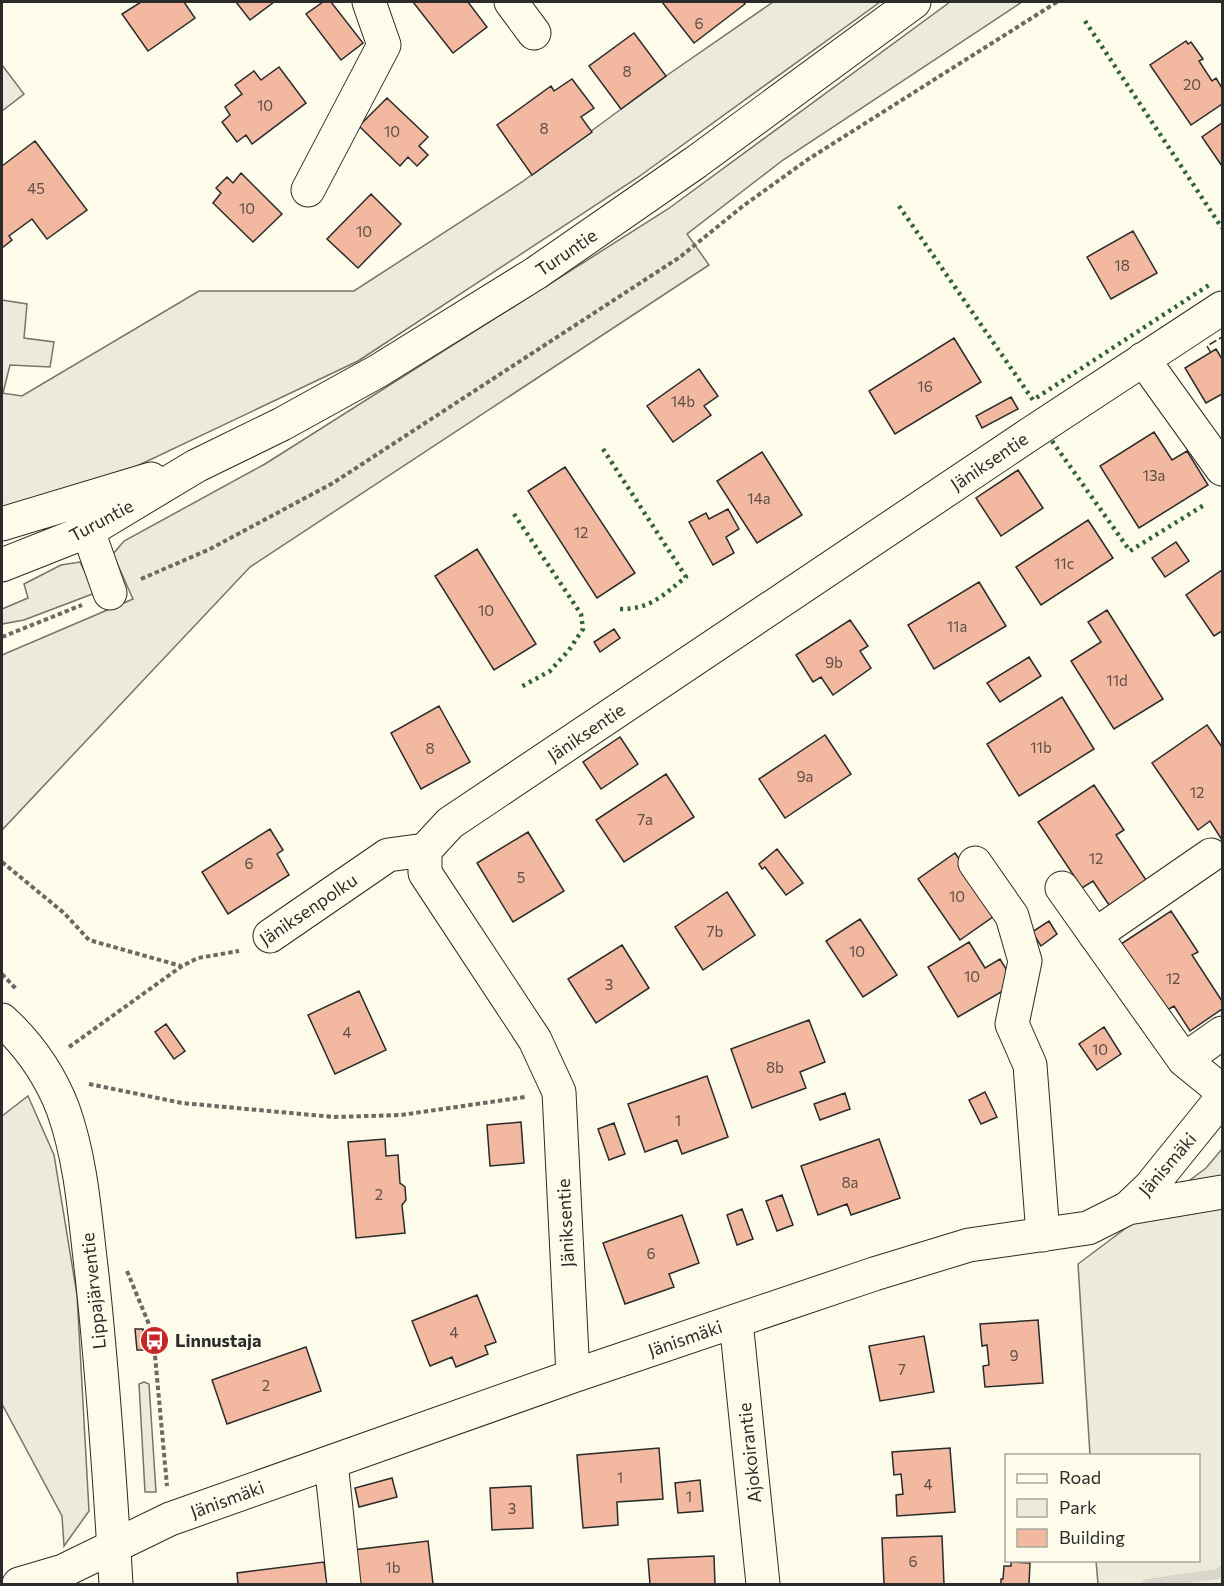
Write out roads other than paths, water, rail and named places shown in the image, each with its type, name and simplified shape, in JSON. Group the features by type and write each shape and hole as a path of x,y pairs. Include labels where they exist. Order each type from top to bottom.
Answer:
{"street":[{"path":"308,190 384,45 369,2"},
{"path":"511,2 534,33"},
{"name":"Turuntie","path":"2,565 88,531 196,466 282,424 378,371 536,273 696,162 914,2"},
{"name":"Jäniksentie","path":"573,1376 559,1092 535,1040 426,873 424,850 450,823 1222,308"},
{"path":"1143,359 1222,469"},
{"name":"Turuntie","path":"2,524 196,466"},
{"path":"80,500 88,531 110,593"},
{"name":"Jäniksenpolku","path":"270,936 388,855 424,850"},
{"path":"1095,934 1211,855"},
{"path":"975,863 1011,916 1025,961 1012,1024 1030,1065 1043,1235"},
{"path":"1062,888 1184,1060 1222,1090"},
{"name":"Lippajärventie","path":"2,1020 42,1067 62,1108 81,1181 95,1307 116,1584"},
{"path":"1184,1060 1222,1033"},
{"name":"Jänismäki","path":"19,1584 63,1571 170,1519 573,1376 874,1274 969,1245 1088,1228 1128,1208 1150,1187 1222,1098"},
{"path":"1128,1208 1222,1192"},
{"name":"Ajokoirantie","path":"736,1320 762,1584"},
{"path":"331,1462 344,1584"}],"waterway":[{"path":"1147,1584 1217,1574 1222,1571"}],"place":[{"name":"Linnustaja","path":"154,1340"}]}
